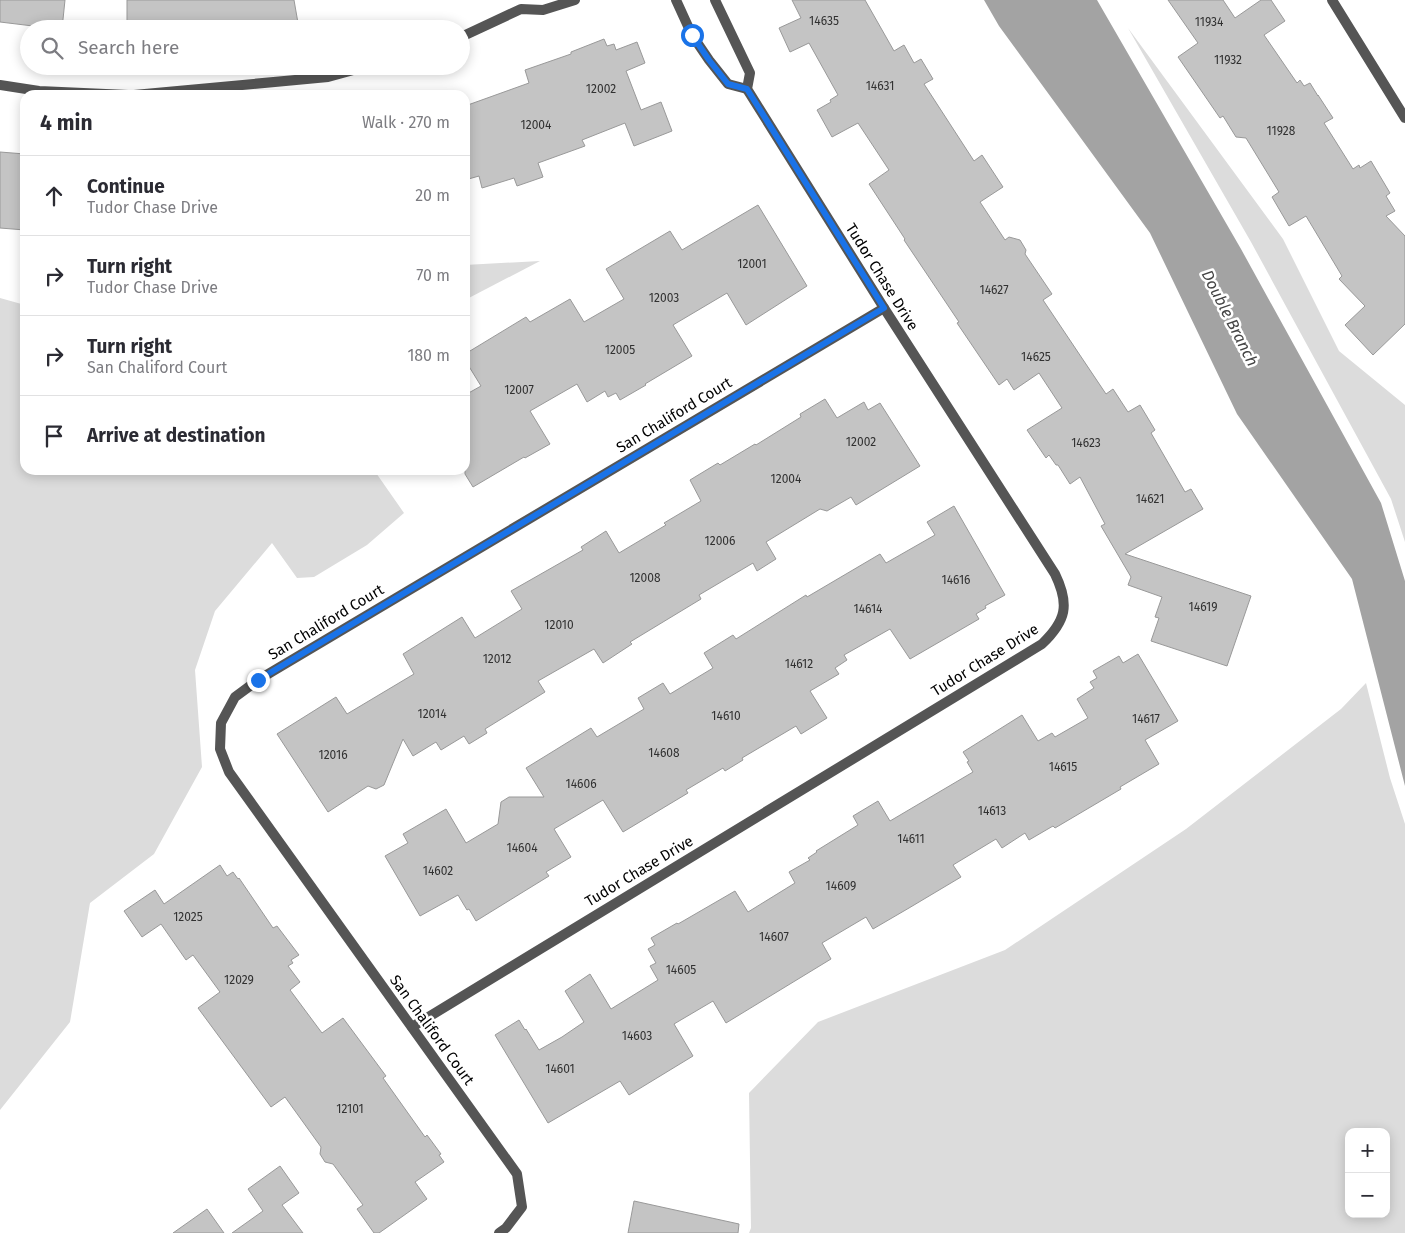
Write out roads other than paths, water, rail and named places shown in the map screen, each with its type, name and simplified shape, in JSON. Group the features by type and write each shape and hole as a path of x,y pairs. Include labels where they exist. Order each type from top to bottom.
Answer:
{"street":[{"path":"470,32 524,4 543,10 575,0"},
{"path":"676,0 692,35 718,72 728,84 747,89 750,72 715,0"},
{"path":"1332,0 1405,118"},
{"path":"188,90 335,75"},
{"path":"0,85 32,90"},
{"name":"Tudor Chase Drive","path":"412,1027 1042,644 1055,632 1064,611 1062,588 1055,574 884,308 747,89"},
{"name":"San Chaliford Court","path":"499,1233 506,1228 522,1207 517,1174 229,772 220,749 221,723 235,697 258,680 884,308"}],"water":[{"name":"Double Branch","path":"984,0 1097,0 1241,249 1381,503 1405,581 1405,786 1352,579 1237,414 1150,233 999,26"}]}
